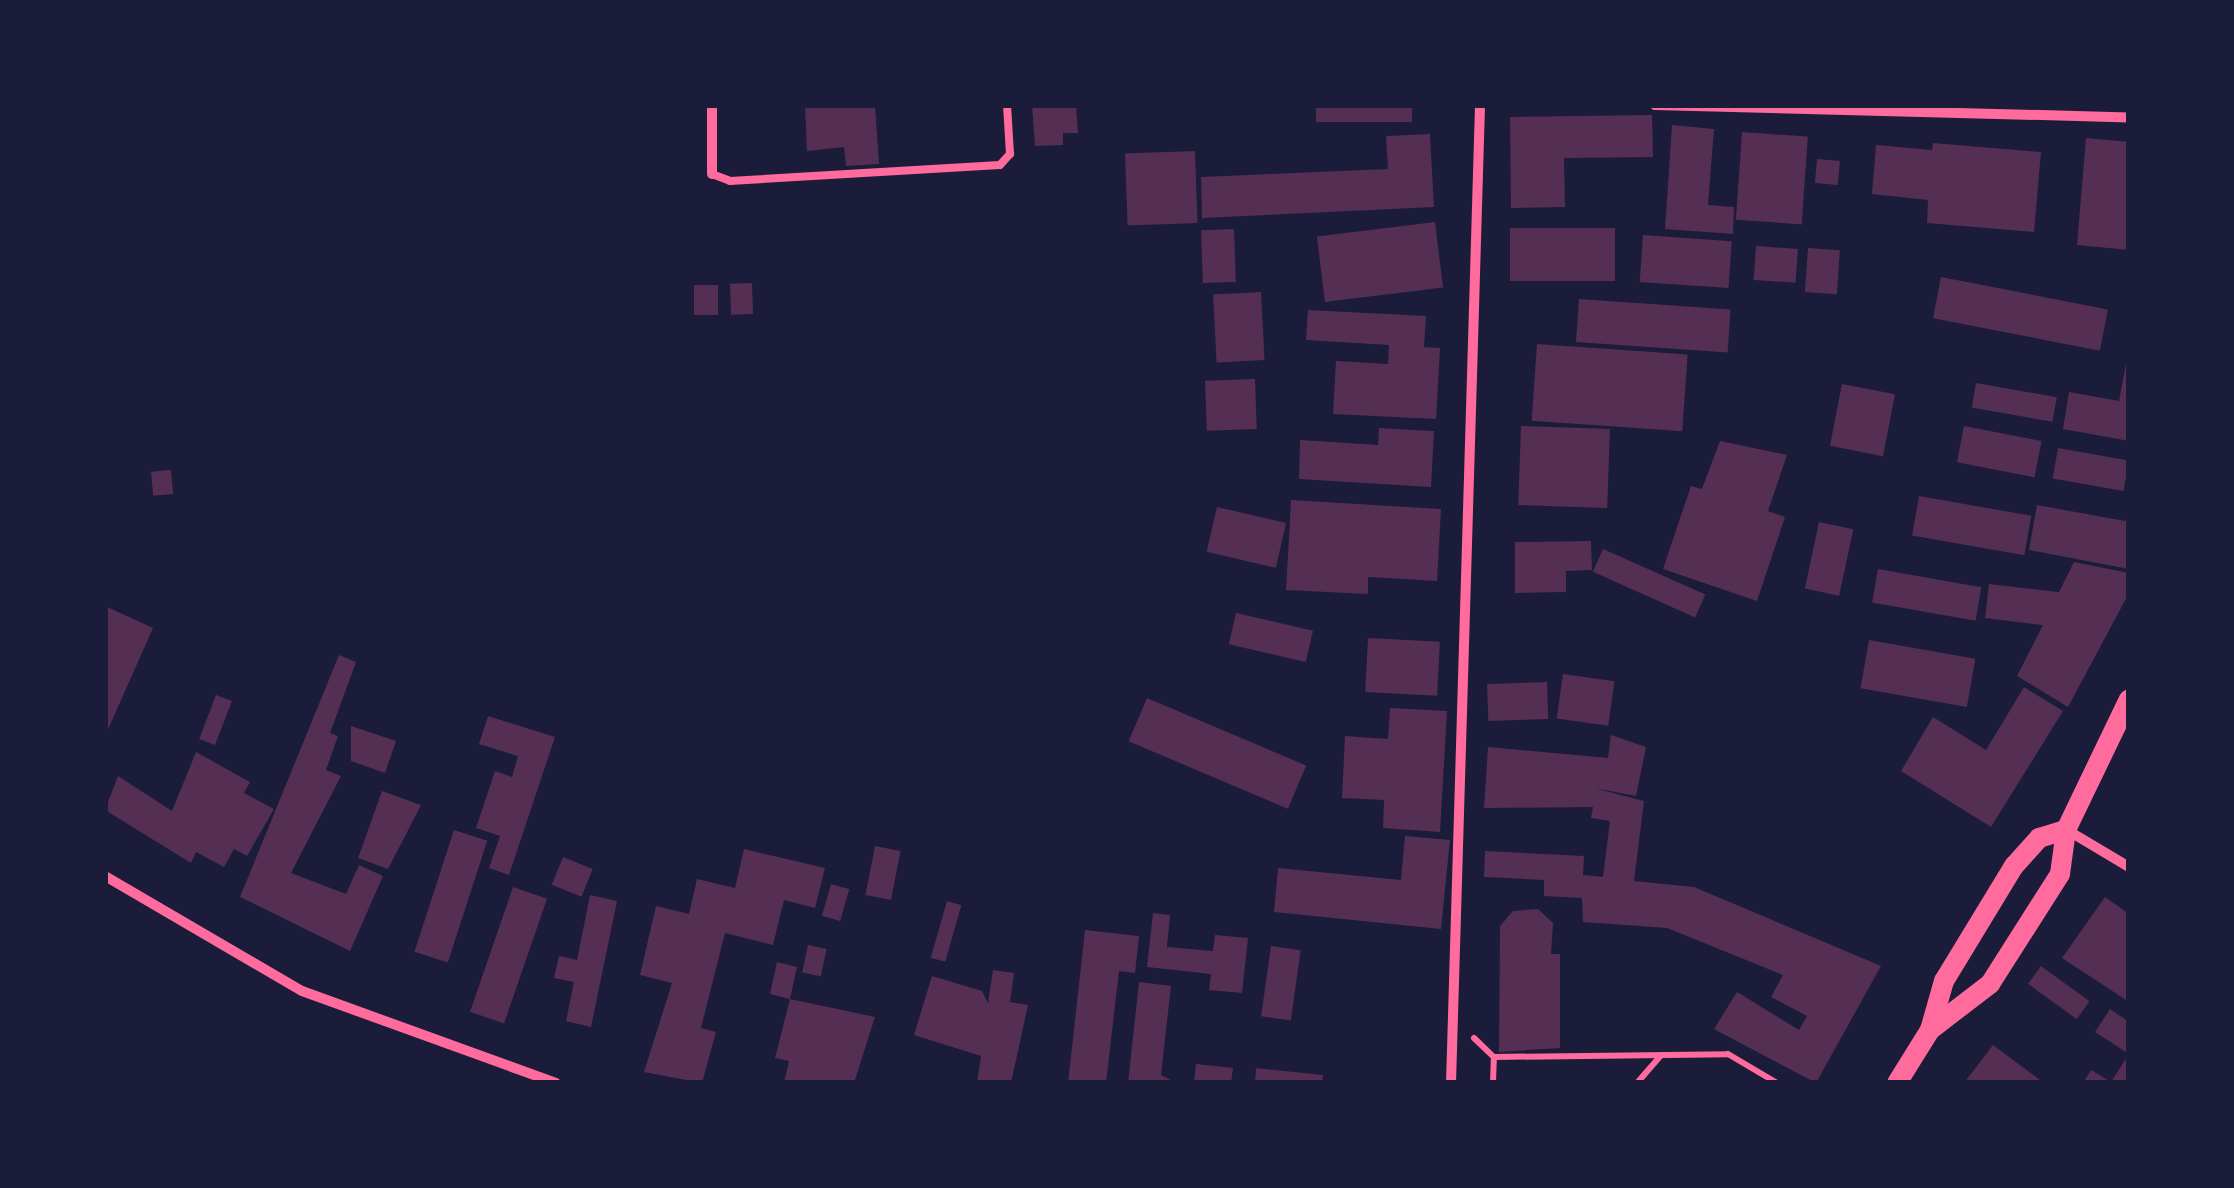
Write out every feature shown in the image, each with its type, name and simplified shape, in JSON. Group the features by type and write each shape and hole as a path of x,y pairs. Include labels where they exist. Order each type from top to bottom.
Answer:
{"main road":[{"path":"1930,1030 1990,984 2060,874 2066,830 2129,699"},
{"path":"1896,1083 1930,1030 1944,981 2014,866 2039,838 2066,830"}],"street":[{"path":"712,105 712,174"},
{"path":"1450,1083 1480,105"},
{"path":"1655,105 2129,116"},
{"path":"2066,830 2129,868"},
{"path":"105,876 302,991 556,1083"}],"lane":[{"path":"712,174 730,180 1000,165 1010,154 1007,105"}],"path":[{"path":"1453,1018 1494,1057 1728,1054 1776,1083"},
{"path":"1638,1083 1661,1055"},
{"path":"1493,1083 1494,1057"}],"building":[{"path":"805,105 875,105 879,164 846,166 844,147 807,151"},
{"path":"1032,105 1076,105 1078,133 1063,133 1063,145 1035,146"},
{"path":"1316,105 1412,105 1412,122 1316,122"},
{"path":"1652,115 1653,157 1564,158 1565,207 1511,208 1510,117"},
{"path":"1672,125 1714,129 1708,205 1734,207 1733,234 1665,229"},
{"path":"1742,132 1808,137 1802,224 1736,220"},
{"path":"1430,134 1434,207 1202,218 1201,177 1388,169 1386,136"},
{"path":"2086,138 2129,142 2129,250 2077,245"},
{"path":"1933,143 2041,152 2034,232 1927,223 1928,200 1872,194 1876,145 1932,150"},
{"path":"1195,151 1198,223 1128,225 1125,153"},
{"path":"1817,159 1840,161 1838,185 1815,183"},
{"path":"1435,222 1443,288 1325,302 1317,237"},
{"path":"1510,228 1615,228 1615,281 1510,281"},
{"path":"1234,229 1236,282 1203,283 1201,230"},
{"path":"1643,235 1732,241 1729,288 1640,282"},
{"path":"1756,246 1798,249 1796,283 1754,280"},
{"path":"1808,248 1840,250 1837,294 1805,292"},
{"path":"1941,277 2108,309 2100,351 1933,318"},
{"path":"752,283 753,314 731,315 730,284"},
{"path":"694,285 718,285 718,315 694,315"},
{"path":"1261,292 1265,360 1217,362 1213,295"},
{"path":"1579,299 1731,310 1728,352 1576,342"},
{"path":"1308,310 1426,316 1424,347 1440,348 1436,419 1333,414 1336,361 1388,364 1389,345 1306,340"},
{"path":"1537,344 1688,355 1682,431 1532,421"},
{"path":"2127,358 2129,441 2063,429 2069,392 2119,401"},
{"path":"1255,379 1257,429 1207,431 1205,381"},
{"path":"1976,383 2057,397 2052,422 1972,408"},
{"path":"1842,384 1895,394 1883,456 1830,446"},
{"path":"1521,426 1610,429 1607,508 1518,505"},
{"path":"1964,426 2042,441 2034,477 1957,462"},
{"path":"1379,428 1434,431 1431,487 1299,479 1300,440 1378,445"},
{"path":"1720,441 1787,455 1768,511 1785,517 1757,601 1663,569 1691,486 1702,489"},
{"path":"2058,448 2129,461 2124,491 2053,479"},
{"path":"171,470 173,494 153,496 151,472"},
{"path":"1919,496 2031,516 2024,555 1912,535"},
{"path":"1291,500 1441,509 1437,581 1368,577 1368,594 1286,590"},
{"path":"2037,505 2125,521 2129,509 2129,569 2029,550"},
{"path":"1217,507 1286,523 1276,568 1207,552"},
{"path":"1819,522 1853,529 1839,596 1805,589"},
{"path":"1591,541 1592,570 1566,571 1566,592 1515,593 1515,542"},
{"path":"1603,549 1705,595 1695,617 1593,572"},
{"path":"2074,562 2129,573 2129,593 2068,707 2017,676 2043,625 1985,618 1989,584 2059,592"},
{"path":"1878,569 1981,587 1976,621 1872,602"},
{"path":"105,606 153,628 105,736"},
{"path":"1236,613 1313,631 1306,662 1229,644"},
{"path":"1368,638 1440,642 1437,696 1365,692"},
{"path":"1869,640 1975,659 1967,707 1860,688"},
{"path":"339,655 356,662 330,733 338,736 326,770 341,776 291,873 346,894 359,865 383,876 350,951 240,897"},
{"path":"1563,674 1614,681 1608,726 1557,719"},
{"path":"1547,682 1548,719 1488,721 1487,684"},
{"path":"2024,687 2063,711 1991,827 1901,771 1933,717 1986,750"},
{"path":"216,695 232,701 215,745 199,739"},
{"path":"1147,698 1306,766 1288,809 1129,741"},
{"path":"1390,708 1447,711 1440,832 1383,828 1384,800 1342,798 1345,736 1388,739"},
{"path":"488,716 555,737 509,875 489,868 500,836 476,828 495,771 512,777 518,756 479,744"},
{"path":"351,726 396,741 385,773 351,761"},
{"path":"1611,735 1646,747 1636,796 1594,788 1644,801 1634,881 1694,887 1881,966 1816,1083 1714,1029 1737,992 1799,1030 1807,1016 1771,997 1783,975 1667,928 1583,922 1582,898 1544,896 1544,880 1484,877 1485,851 1584,856 1583,875 1603,877 1610,821 1591,818 1593,807 1484,808 1488,747 1608,758"},
{"path":"196,752 250,782 244,793 274,809 247,856 234,849 224,867 196,852 191,863 105,810 118,776 172,811"},
{"path":"382,791 421,805 388,869 358,858"},
{"path":"454,830 487,841 448,963 414,952"},
{"path":"1405,836 1450,840 1441,929 1274,912 1278,868 1401,880"},
{"path":"875,846 901,851 891,900 865,895"},
{"path":"744,849 825,868 815,908 784,900 773,945 725,933 701,1028 716,1032 702,1083 644,1072 672,983 640,975 656,906 689,914 697,879 735,888"},
{"path":"563,857 593,869 581,897 552,885"},
{"path":"831,884 849,889 840,921 822,916"},
{"path":"513,887 547,899 504,1024 470,1012"},
{"path":"590,895 617,901 591,1027 566,1021 574,982 554,978 559,956 577,960"},
{"path":"2105,897 2129,914 2129,1002 2062,958"},
{"path":"947,901 961,905 945,962 931,958"},
{"path":"1538,909 1553,923 1551,954 1560,954 1560,1048 1499,1052 1500,926 1513,911"},
{"path":"1153,913 1170,915 1167,947 1213,951 1215,935 1248,938 1242,993 1209,990 1211,974 1147,967"},
{"path":"1085,930 1139,936 1135,973 1119,971 1106,1083 1068,1083"},
{"path":"808,945 827,949 821,976 802,972"},
{"path":"1271,946 1301,950 1291,1020 1261,1016"},
{"path":"777,962 797,967 790,999 770,994"},
{"path":"2041,966 2090,1001 2077,1019 2028,984"},
{"path":"993,970 1014,973 1010,1002 1028,1005 1011,1083 977,1083 981,1056 914,1035 932,976 982,991 988,1003"},
{"path":"1139,982 1171,986 1161,1075 1177,1083 1128,1083"},
{"path":"790,999 875,1017 854,1083 784,1083 789,1061 775,1058"},
{"path":"2110,1009 2129,1022 2129,1054 2095,1032"},
{"path":"1993,1045 2044,1083 1964,1083"},
{"path":"2129,1054 2129,1083 2083,1083 2091,1070 2111,1082"},
{"path":"1196,1064 1233,1068 1231,1083 1194,1083"},
{"path":"1256,1068 1323,1075 1322,1083 1255,1083"}]}
